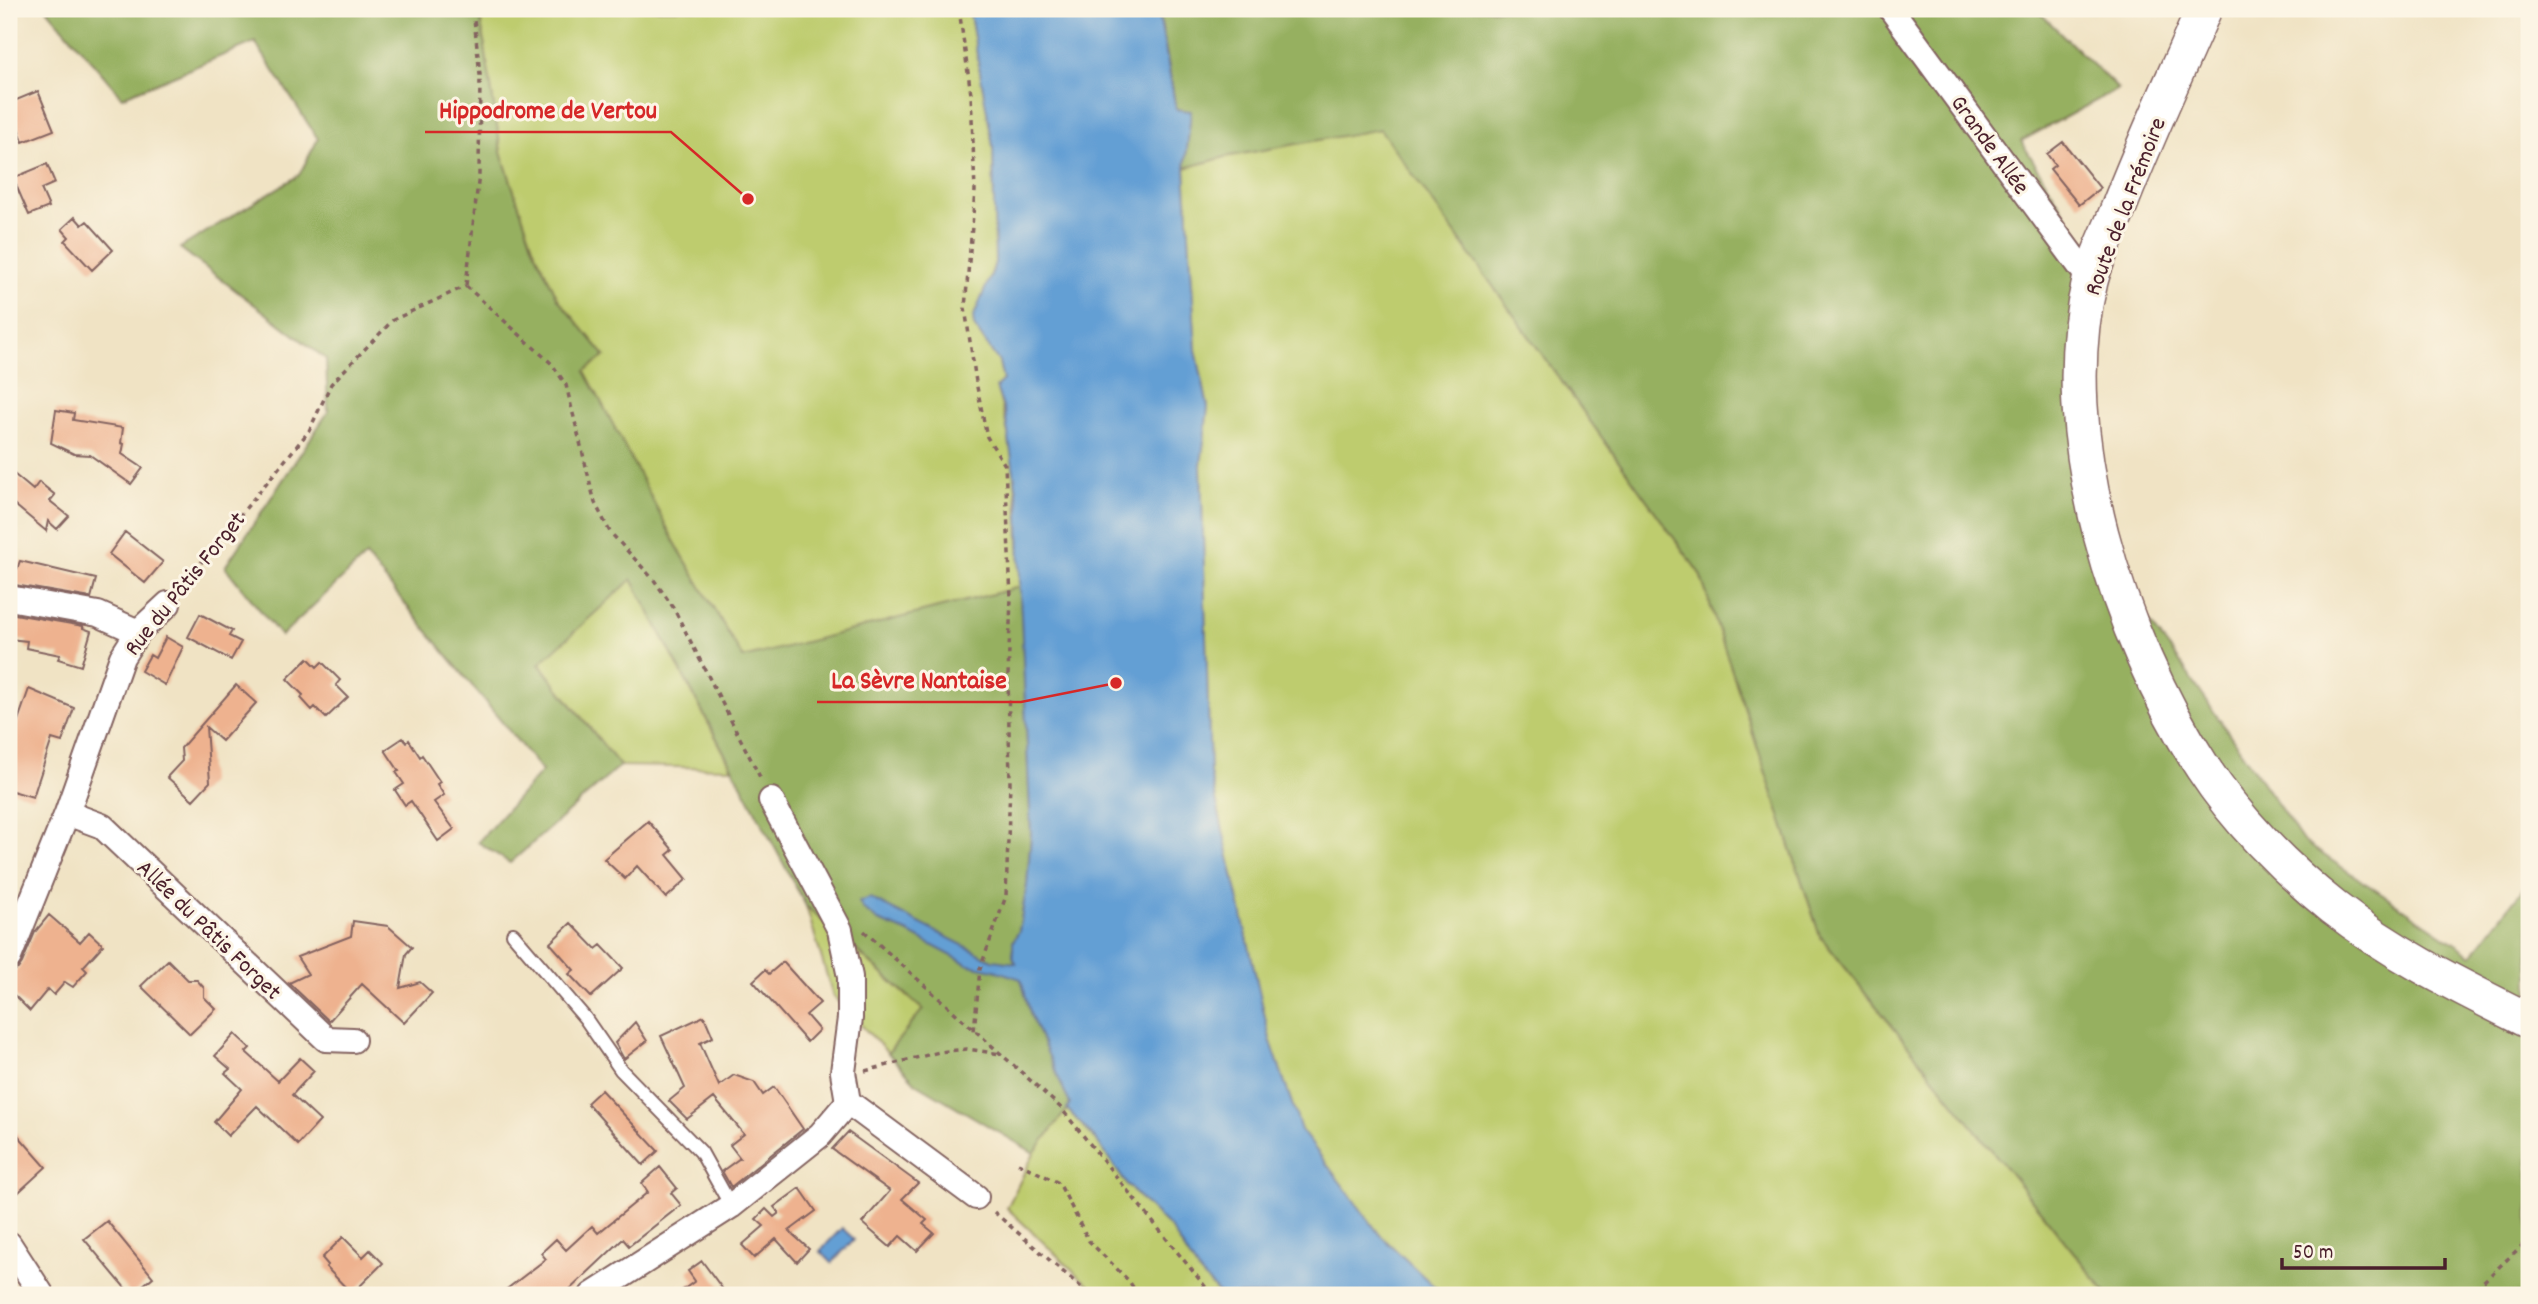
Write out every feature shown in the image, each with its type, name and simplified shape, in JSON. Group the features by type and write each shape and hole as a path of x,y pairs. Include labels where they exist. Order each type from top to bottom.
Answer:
{"street":[{"name":"Grande Allée","path":"1891,9 2090,280"},
{"name":"Route de la Frémoire","path":"2204,9 2126,188 2090,280 2083,324 2079,389 2082,447 2090,493 2110,567 2144,657 2170,712 2197,758 2239,814 2277,856 2332,906 2388,946 2529,1021"},
{"path":"9,598 98,614 138,632"},
{"name":"Rue du Pâtis Forget","path":"9,957 67,813 122,657 138,632 167,604"},
{"path":"771,800 840,930 850,977 850,1017 843,1072 848,1102 976,1197"},
{"name":"Allée du Pâtis Forget","path":"67,813 102,826 326,1039 353,1040"},
{"path":"592,1295 731,1206 820,1135 848,1102"},
{"path":"9,1244 42,1295"}],"lane":[{"path":"513,934 584,1018 621,1070 701,1152 731,1206"}],"path":[{"path":"473,9 480,75 479,174 466,286 552,364 566,385 595,502 610,532 654,580 673,607 771,800"},
{"path":"959,9 971,94 975,191 965,308 987,437 1005,465 1011,598 1008,676 1010,783 1006,896 980,970 974,1031"},
{"name":"Rue du Pâtis Forget","path":"167,604 309,431 331,384 393,320 466,286"},
{"path":"857,924 1060,1107 1212,1295"},
{"path":"857,1073 939,1052 967,1049 1003,1054"},
{"path":"1018,1163 1059,1183 1089,1241 1129,1281 1138,1295"},
{"path":"976,1197 1090,1295"},
{"path":"2469,1295 2529,1239"}],"green space":[{"path":"47,9 479,9 501,152 533,247 558,299 605,356 585,371 674,541 743,658 1020,587 1031,834 1027,885 1019,931 1013,942 1031,1016 1071,1104 1034,1153 916,1083 888,1053 923,1009 806,906 632,579 539,664 620,766 510,863 478,842 542,771 366,556 281,636 225,567 328,412 326,359 180,248 299,175 318,139 255,42 122,97"},
{"path":"479,9 969,9 993,146 995,262 974,326 999,362 1003,380 996,387 1013,461 1018,511 1020,587 743,659 674,541 584,370 605,356 558,299 533,247 501,152"},
{"path":"1159,9 2036,9 2118,89 2021,141 2081,239 2114,272 2092,342 2097,459 2134,602 2179,661 2303,841 2472,955 2529,881 2529,1295 2108,1295 1820,936 1700,574 1380,129 1225,157 1185,168 1191,111 1176,109"},
{"path":"1380,128 1700,574 1820,936 2108,1295 1443,1295 1380,1235 1301,1130 1270,1039 1210,773 1201,465 1208,407 1196,350 1185,168 1225,157"},
{"path":"632,579 732,768 620,766 539,663"},
{"path":"806,906 923,1010 888,1053 833,996"},
{"path":"1067,1109 1097,1141 1127,1185 1171,1229 1198,1271 1220,1295 1099,1295 1007,1208 1034,1153"}],"water":[{"path":"969,9 1158,9 1176,109 1191,111 1185,168 1196,350 1208,407 1201,465 1210,773 1270,1039 1301,1130 1380,1235 1443,1295 1220,1295 1198,1271 1171,1229 1127,1185 1097,1141 1067,1109 1070,1104 1031,1016 1021,979 969,965 907,932 878,921 863,909 859,902 870,898 992,960 1016,963 1013,957 1013,942 1019,931 1027,885 1031,834 1020,594 1019,506 1005,413 996,387 1003,380 999,362 974,326 973,318 995,262 993,146"},
{"path":"842,1228 854,1239 832,1263 820,1251"}],"building":[{"path":"38,91 54,130 23,142 9,103"},
{"path":"2063,142 2100,188 2079,205 2050,169 2055,165 2047,154"},
{"path":"47,164 55,183 41,189 49,207 29,215 13,178"},
{"path":"75,217 82,225 87,221 113,250 92,270 65,241 69,237 62,229"},
{"path":"56,410 74,413 73,420 123,428 122,454 143,468 131,484 90,455 74,454 51,443"},
{"path":"9,470 33,490 39,482 55,495 50,501 69,516 57,529 48,521 46,531 9,500"},
{"path":"125,532 163,562 145,583 109,554"},
{"path":"20,561 96,579 91,598 9,584 9,568 17,569"},
{"path":"9,613 83,626 91,631 81,666 58,659 60,655 26,648 27,641 9,639"},
{"path":"200,614 232,631 229,636 241,642 231,660 188,637"},
{"path":"166,637 183,647 165,685 141,671 150,655 155,658"},
{"path":"308,658 317,667 322,662 340,680 336,685 348,697 326,718 315,707 312,710 301,698 303,695 287,679"},
{"path":"236,685 256,703 222,741 206,727 210,782 193,800 167,777 182,761 181,748"},
{"path":"29,689 74,708 62,742 52,739 33,797 9,790 9,724 16,726"},
{"path":"403,738 406,742 409,740 420,757 422,755 440,782 437,784 444,795 434,802 454,829 438,841 411,801 405,805 395,790 404,784 385,750"},
{"path":"648,821 673,850 667,855 687,879 666,898 637,866 625,879 604,859"},
{"path":"49,915 80,942 89,932 103,945 83,967 87,971 73,987 65,982 54,995 48,989 30,1011 9,990 9,972 18,969 35,932"},
{"path":"353,921 388,926 412,947 406,954 400,988 420,982 432,993 404,1023 362,984 329,1021 289,983 308,974 297,957 351,936"},
{"path":"571,923 596,949 601,945 623,968 591,997 569,974 574,970 550,943"},
{"path":"168,960 188,980 197,980 204,988 204,997 216,1009 190,1034 141,986"},
{"path":"783,962 820,1003 806,1015 819,1030 807,1042 753,981 765,970 769,974"},
{"path":"704,1016 713,1037 700,1043 719,1086 734,1075 754,1082 763,1095 774,1087 803,1129 731,1187 722,1171 740,1158 730,1145 744,1134 714,1098 687,1119 669,1101 685,1088 661,1036"},
{"path":"635,1022 647,1041 624,1059 615,1043"},
{"path":"235,1034 250,1048 246,1052 278,1081 300,1058 314,1071 292,1095 320,1121 298,1145 257,1106 228,1136 214,1122 242,1089 225,1073 230,1069 215,1056"},
{"path":"601,1090 658,1151 643,1165 587,1103"},
{"path":"9,1125 46,1167 9,1201"},
{"path":"848,1132 918,1183 902,1199 927,1220 923,1224 934,1233 917,1251 900,1236 890,1247 862,1223 890,1191 832,1149"},
{"path":"660,1167 677,1188 671,1193 681,1205 629,1246 623,1239 564,1295 499,1295 546,1259 541,1253 556,1239 566,1250 592,1226 598,1233 648,1192 642,1183"},
{"path":"800,1188 816,1211 789,1231 809,1249 797,1262 776,1239 754,1258 742,1245 764,1226 756,1219 766,1209 774,1217 779,1213 774,1207"},
{"path":"107,1221 153,1277 131,1295 84,1239"},
{"path":"343,1237 363,1257 370,1250 383,1263 352,1294 326,1267 328,1265 322,1258"},
{"path":"702,1261 727,1295 676,1295 695,1281 688,1271"}],"place":[{"name":"Hippodrome de Vertou","path":"748,199"},
{"name":"La Sèvre Nantaise","path":"1116,683"}]}
